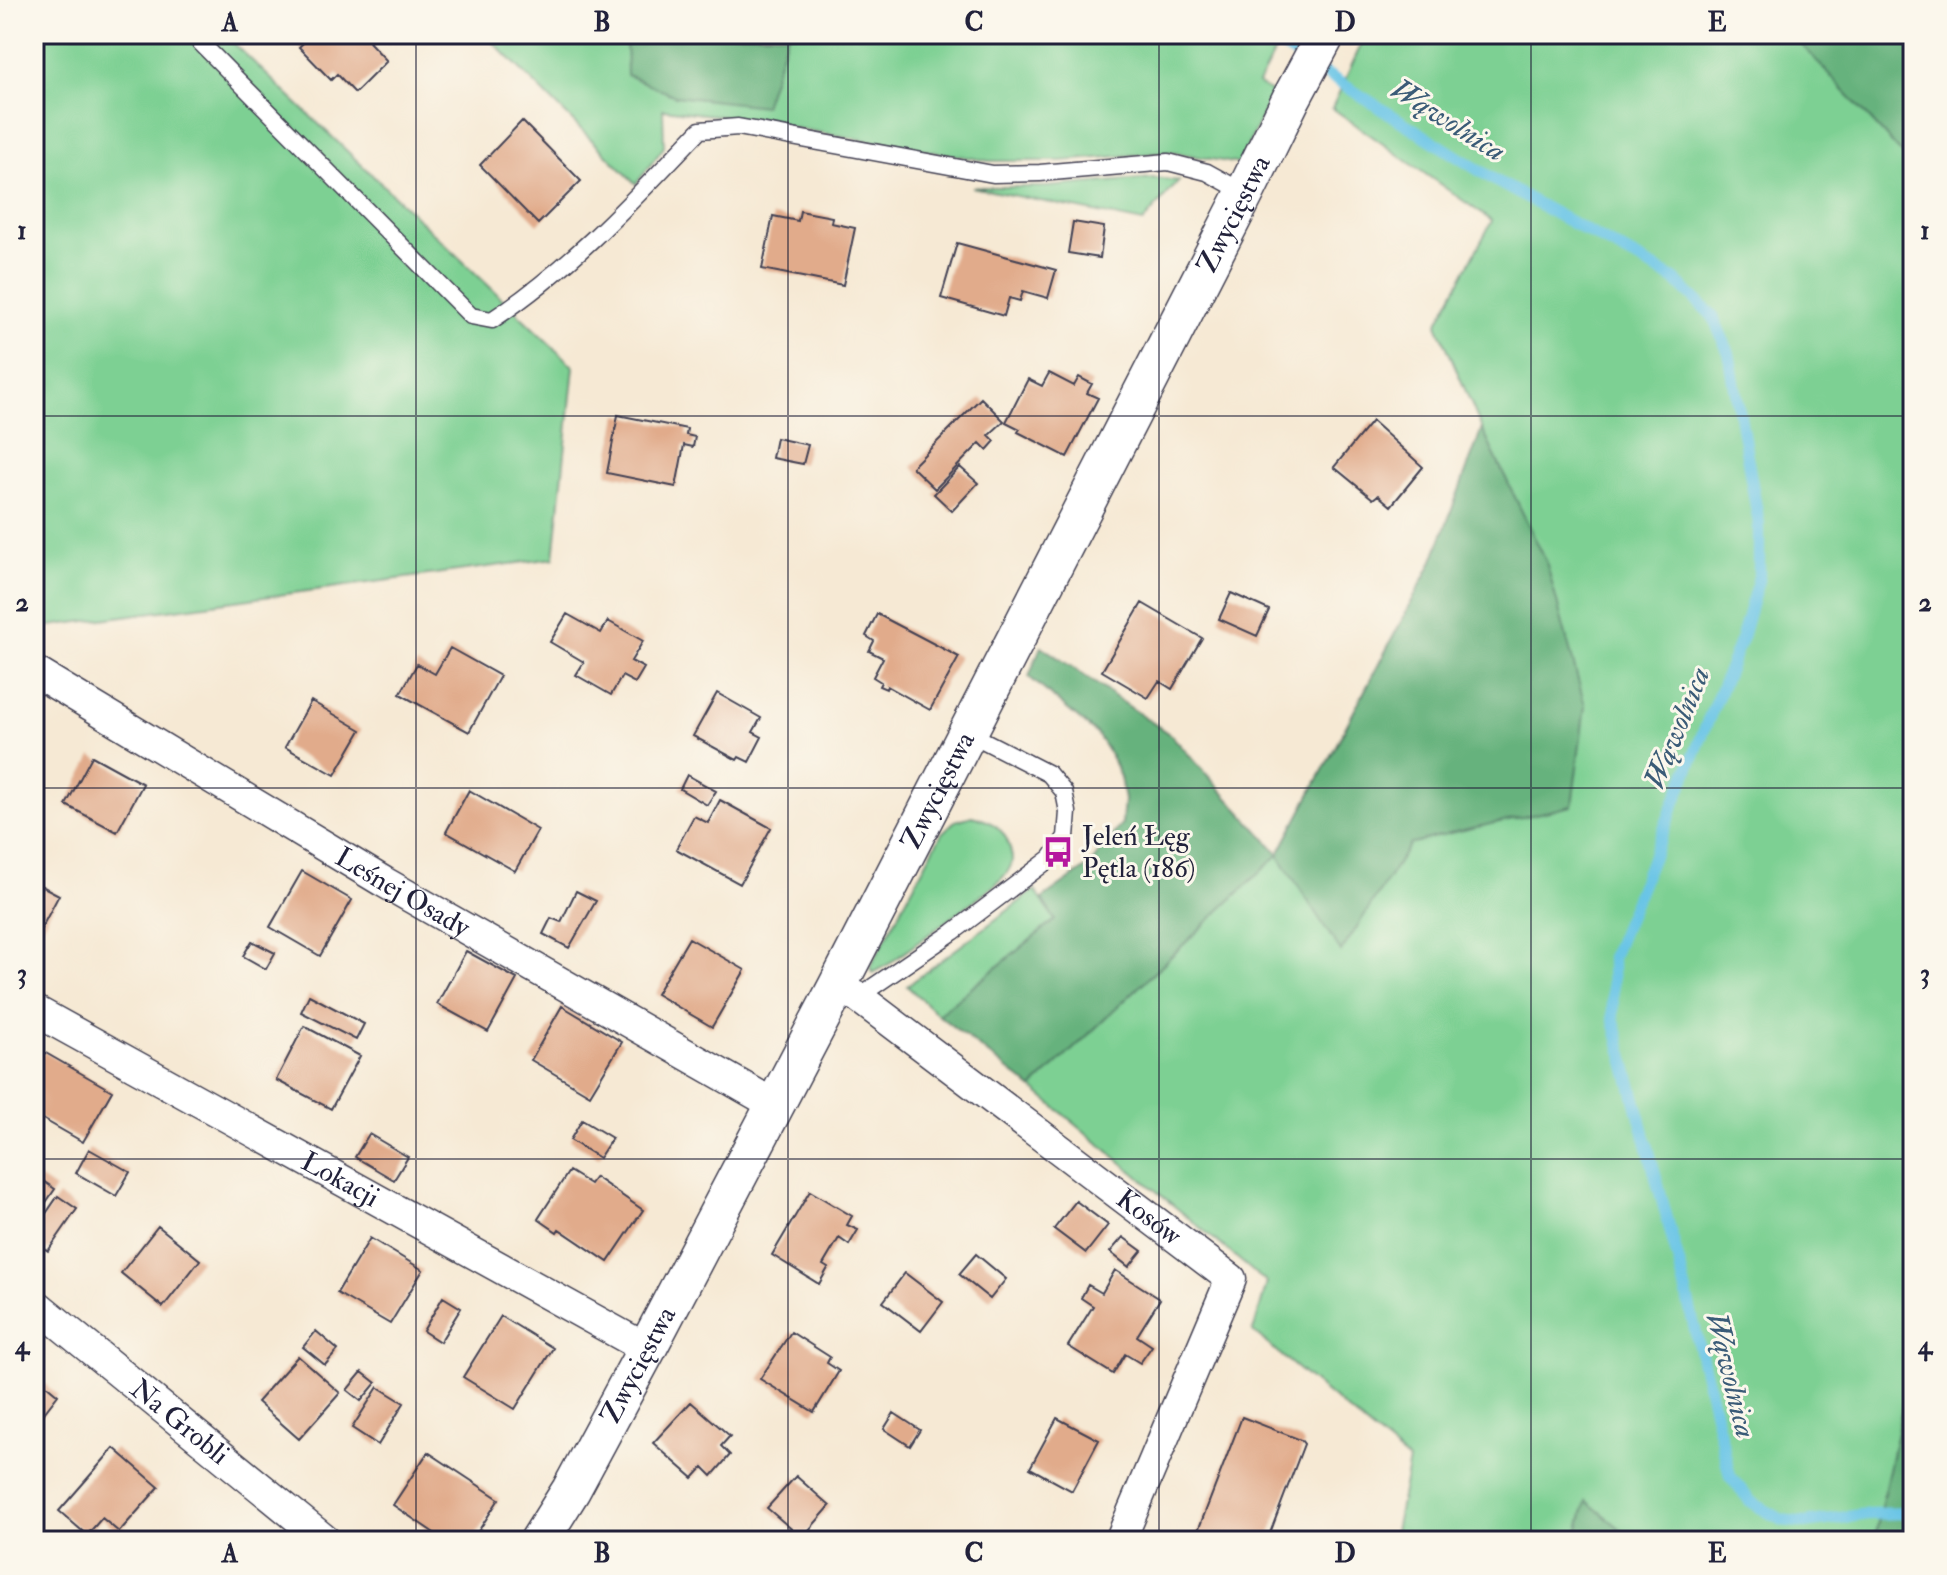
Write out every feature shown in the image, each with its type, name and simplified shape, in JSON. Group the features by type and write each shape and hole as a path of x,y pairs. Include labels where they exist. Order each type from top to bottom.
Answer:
{"street":[{"name":"Zwycięstwa","path":"539,1541 571,1490 775,1105 847,992 967,732 1326,34"},
{"name":"Leśnej Osady","path":"34,671 384,882 775,1105"},
{"name":"Kosów","path":"847,992 1231,1279 1120,1541"},
{"name":"Lokacji","path":"34,1010 647,1349"},
{"name":"Na Grobli","path":"34,1303 326,1541"}],"lane":[{"path":"192,34 471,316 492,320 520,302 616,218 700,130 738,127 993,174 1168,162 1207,172 1245,193"},
{"path":"847,992 953,932 1051,858 1066,837 1068,812 1064,792 1049,774 967,732"}],"green space":[{"path":"34,34 224,34 574,367 554,558 34,628"},
{"path":"485,34 1284,34 1258,84 1273,93 1239,164 1171,152 1061,161 989,161 663,109 664,147 636,184"},
{"path":"626,34 788,34 764,106 675,96 627,75"},
{"path":"1366,34 1792,34 1913,166 1913,1357 1874,1541 1393,1541 1409,1461 1253,1332 1267,1283 1032,1088 1279,854 1432,563 1482,429 1437,324 1492,221 1332,108"},
{"path":"1792,34 1913,34 1913,166"},
{"path":"1154,178 1179,181 1143,222 972,187 1046,187"},
{"path":"1482,429 1546,561 1585,706 1572,806 1410,844 1341,952 1278,855 1032,1088 938,1015 1055,920 1042,899 1090,865 1122,823 1124,800 1120,777 1097,734 1029,677 1041,646 1172,736 1279,854 1432,563"},
{"path":"972,816 993,824 1006,838 1012,858 1008,871 995,885 889,964 872,973 870,967 942,833 955,821"},
{"path":"1035,890 1055,920 938,1015 907,986"},
{"path":"1913,1357 1913,1541 1874,1541"},
{"path":"1586,1501 1636,1541 1576,1541"}],"building":[{"path":"293,34 371,34 374,37 369,42 387,61 355,93 337,74 331,80 299,47 303,43"},
{"path":"522,121 581,181 538,224 480,165"},
{"path":"800,211 832,217 831,223 855,228 843,285 762,269 773,216 798,221"},
{"path":"1073,222 1104,227 1100,258 1068,253"},
{"path":"957,243 1056,270 1048,298 1023,291 1020,301 1009,298 1004,316 941,298"},
{"path":"1049,373 1074,386 1079,377 1092,384 1087,393 1098,398 1067,457 1018,432 1020,429 1006,422 1028,379 1042,386"},
{"path":"981,398 1004,421 989,435 995,441 987,450 980,443 935,489 912,467"},
{"path":"618,415 687,429 686,435 695,437 693,447 684,445 676,487 607,473"},
{"path":"1372,421 1423,467 1391,506 1378,495 1373,499 1334,467"},
{"path":"776,438 808,445 803,464 772,458"},
{"path":"960,467 978,483 952,511 934,494"},
{"path":"1231,593 1269,610 1257,636 1219,619"},
{"path":"1142,603 1202,638 1172,689 1159,681 1148,698 1102,671"},
{"path":"567,614 601,633 608,621 643,641 631,661 644,668 635,683 622,676 611,695 576,675 584,662 550,642"},
{"path":"877,614 959,657 930,710 887,686 886,689 879,686 881,682 873,677 883,658 869,651 874,641 866,636"},
{"path":"450,648 500,676 469,732 400,694 417,664 435,674"},
{"path":"717,693 761,718 753,732 762,737 749,762 739,757 737,760 693,736"},
{"path":"311,701 361,730 335,775 285,747"},
{"path":"92,756 143,784 117,832 66,805"},
{"path":"687,775 716,791 707,805 680,789"},
{"path":"469,790 538,830 515,871 446,832"},
{"path":"720,800 771,828 740,884 676,849 694,816 708,823"},
{"path":"302,871 352,900 320,956 270,927"},
{"path":"34,882 59,895 34,942"},
{"path":"576,891 596,901 569,948 543,934 551,918 561,922"},
{"path":"689,938 745,970 712,1027 656,994"},
{"path":"252,941 275,953 266,969 243,956"},
{"path":"466,951 517,979 488,1032 437,1004"},
{"path":"309,995 364,1024 356,1040 301,1012"},
{"path":"562,1006 622,1042 590,1095 531,1060"},
{"path":"304,1026 360,1056 331,1109 276,1080"},
{"path":"44,1052 112,1091 83,1142 34,1114 34,1070"},
{"path":"582,1120 612,1138 599,1158 570,1140"},
{"path":"369,1134 408,1157 394,1180 355,1157"},
{"path":"89,1149 130,1172 116,1196 76,1173"},
{"path":"569,1171 590,1184 595,1177 643,1210 608,1262 559,1229 557,1232 538,1219"},
{"path":"34,1175 55,1189 36,1217 34,1215"},
{"path":"810,1191 852,1216 847,1225 858,1230 849,1245 839,1238 823,1265 828,1268 819,1284 772,1255"},
{"path":"58,1196 77,1209 48,1251 34,1242 34,1231"},
{"path":"1076,1201 1108,1225 1086,1253 1054,1229"},
{"path":"158,1226 200,1260 163,1307 121,1273"},
{"path":"1123,1237 1142,1251 1129,1267 1110,1252"},
{"path":"370,1238 423,1270 390,1324 337,1293"},
{"path":"976,1254 1006,1279 990,1299 959,1274"},
{"path":"1115,1270 1160,1299 1137,1336 1152,1346 1140,1363 1125,1354 1113,1374 1068,1346 1093,1306 1081,1298 1088,1285 1102,1293"},
{"path":"905,1273 943,1302 921,1331 883,1302"},
{"path":"443,1297 461,1308 440,1342 423,1331"},
{"path":"501,1316 553,1348 515,1409 463,1377"},
{"path":"316,1331 338,1350 325,1365 303,1347"},
{"path":"791,1332 830,1357 827,1363 839,1371 814,1412 760,1379"},
{"path":"298,1356 340,1393 299,1439 257,1402"},
{"path":"362,1372 376,1383 361,1401 347,1390"},
{"path":"34,1375 58,1395 34,1426"},
{"path":"378,1387 404,1403 378,1445 352,1428"},
{"path":"691,1402 730,1436 721,1446 730,1455 712,1476 703,1467 693,1478 653,1443"},
{"path":"894,1413 920,1430 910,1446 884,1429"},
{"path":"1242,1417 1301,1440 1304,1444 1267,1541 1194,1541"},
{"path":"1057,1418 1099,1440 1072,1491 1030,1468"},
{"path":"114,1448 159,1487 119,1532 102,1518 87,1535 59,1511"},
{"path":"428,1452 499,1499 472,1541 446,1541 393,1505"},
{"path":"796,1476 830,1506 802,1538 767,1508"}],"waterway":[{"name":"Wąwolnica","path":"1263,34 1496,181 1674,279 1712,315 1729,353 1759,524 1759,577 1742,637 1612,957 1613,1017 1680,1267 1730,1476 1751,1502 1782,1520 1805,1523 1868,1514 1913,1513"}],"place":[{"name":"Jeleń Łęg Pętla (186)","path":"1058,852"}]}
